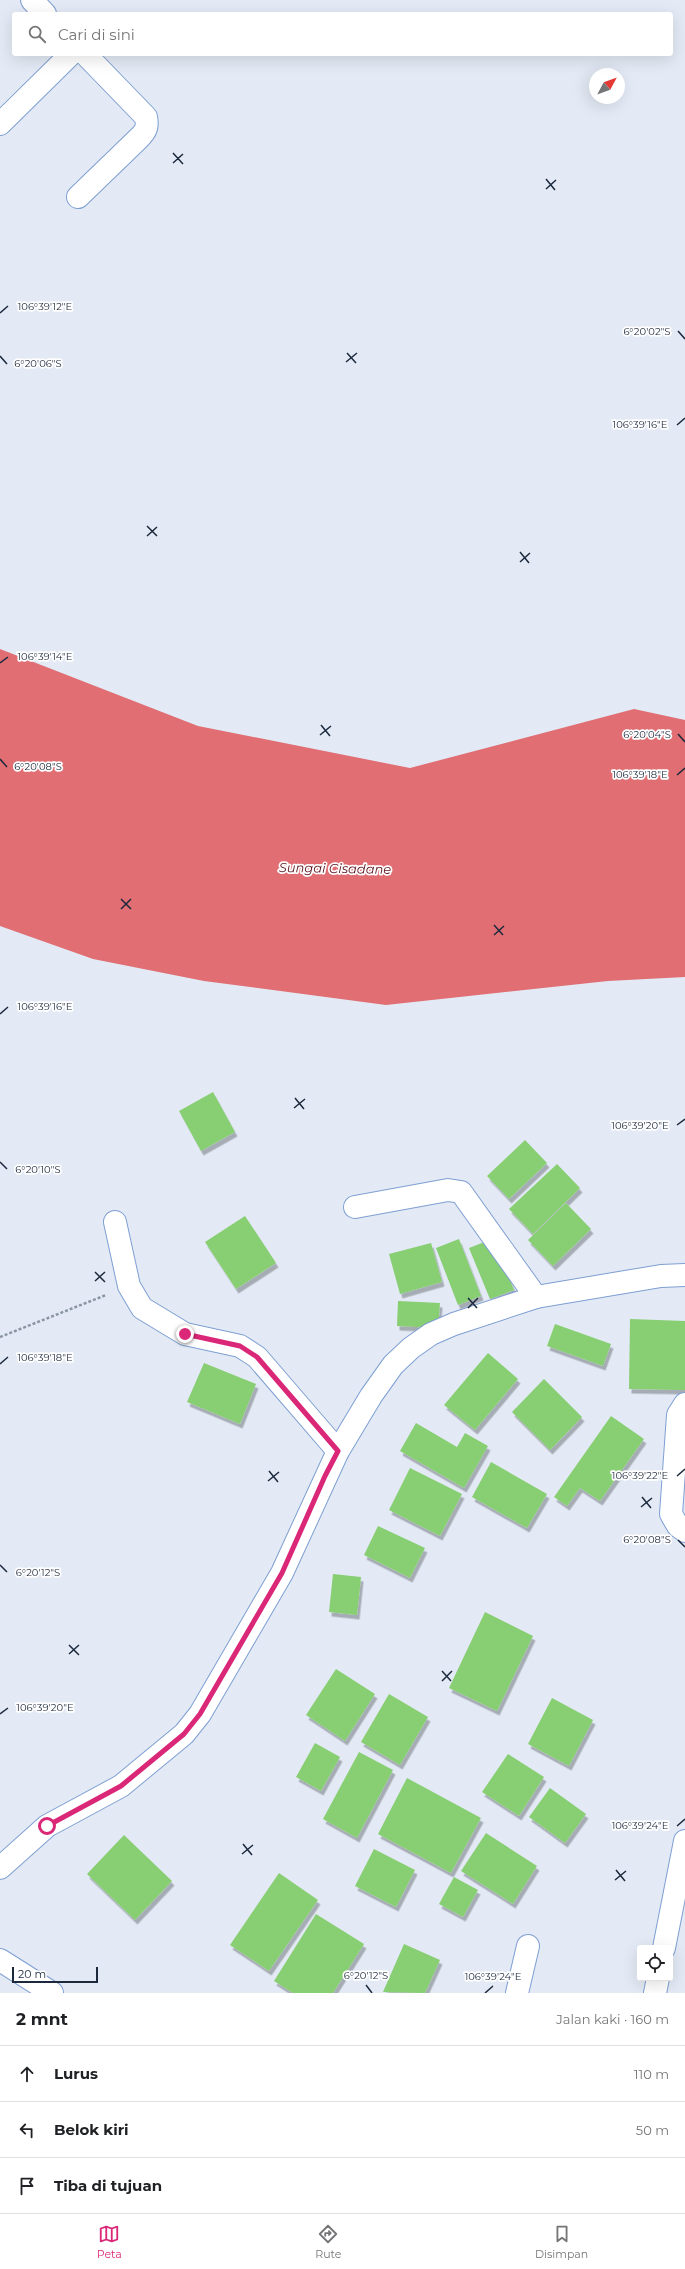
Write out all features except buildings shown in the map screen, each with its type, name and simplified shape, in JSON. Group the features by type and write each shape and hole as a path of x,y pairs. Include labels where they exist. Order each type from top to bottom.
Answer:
{"street":[{"path":"32,0 43,12"},
{"path":"0,124 69,56"},
{"path":"78,197 146,131 148,124 146,117 86,56"},
{"path":"355,1207 448,1190 461,1192 536,1297"},
{"path":"115,1222 129,1286 142,1308 185,1334 240,1346 257,1357 338,1451"},
{"path":"0,1868 47,1826 121,1786 184,1734 200,1714 282,1573 325,1476 338,1451 371,1396 393,1365 411,1348 431,1334 454,1324 536,1297 660,1276 685,1276"},
{"path":"685,1404 678,1414 671,1514 678,1526 685,1531"},
{"path":"665,1945 685,1841"},
{"path":"517,1993 528,1946"},
{"path":"0,1960 52,1993"},
{"path":"655,1993 657,1981"}],"path":[{"path":"0,1337 129,1286"}],"water":[{"name":"Sungai Cisadane","path":"0,649 198,726 410,768 634,709 685,720 685,977 608,981 386,1005 204,981 93,959 0,926"}],"route":[{"path":"47,1826 121,1786 184,1734 200,1714 282,1573 325,1476 338,1451 257,1357 240,1346 206,1337 185,1334"}]}
